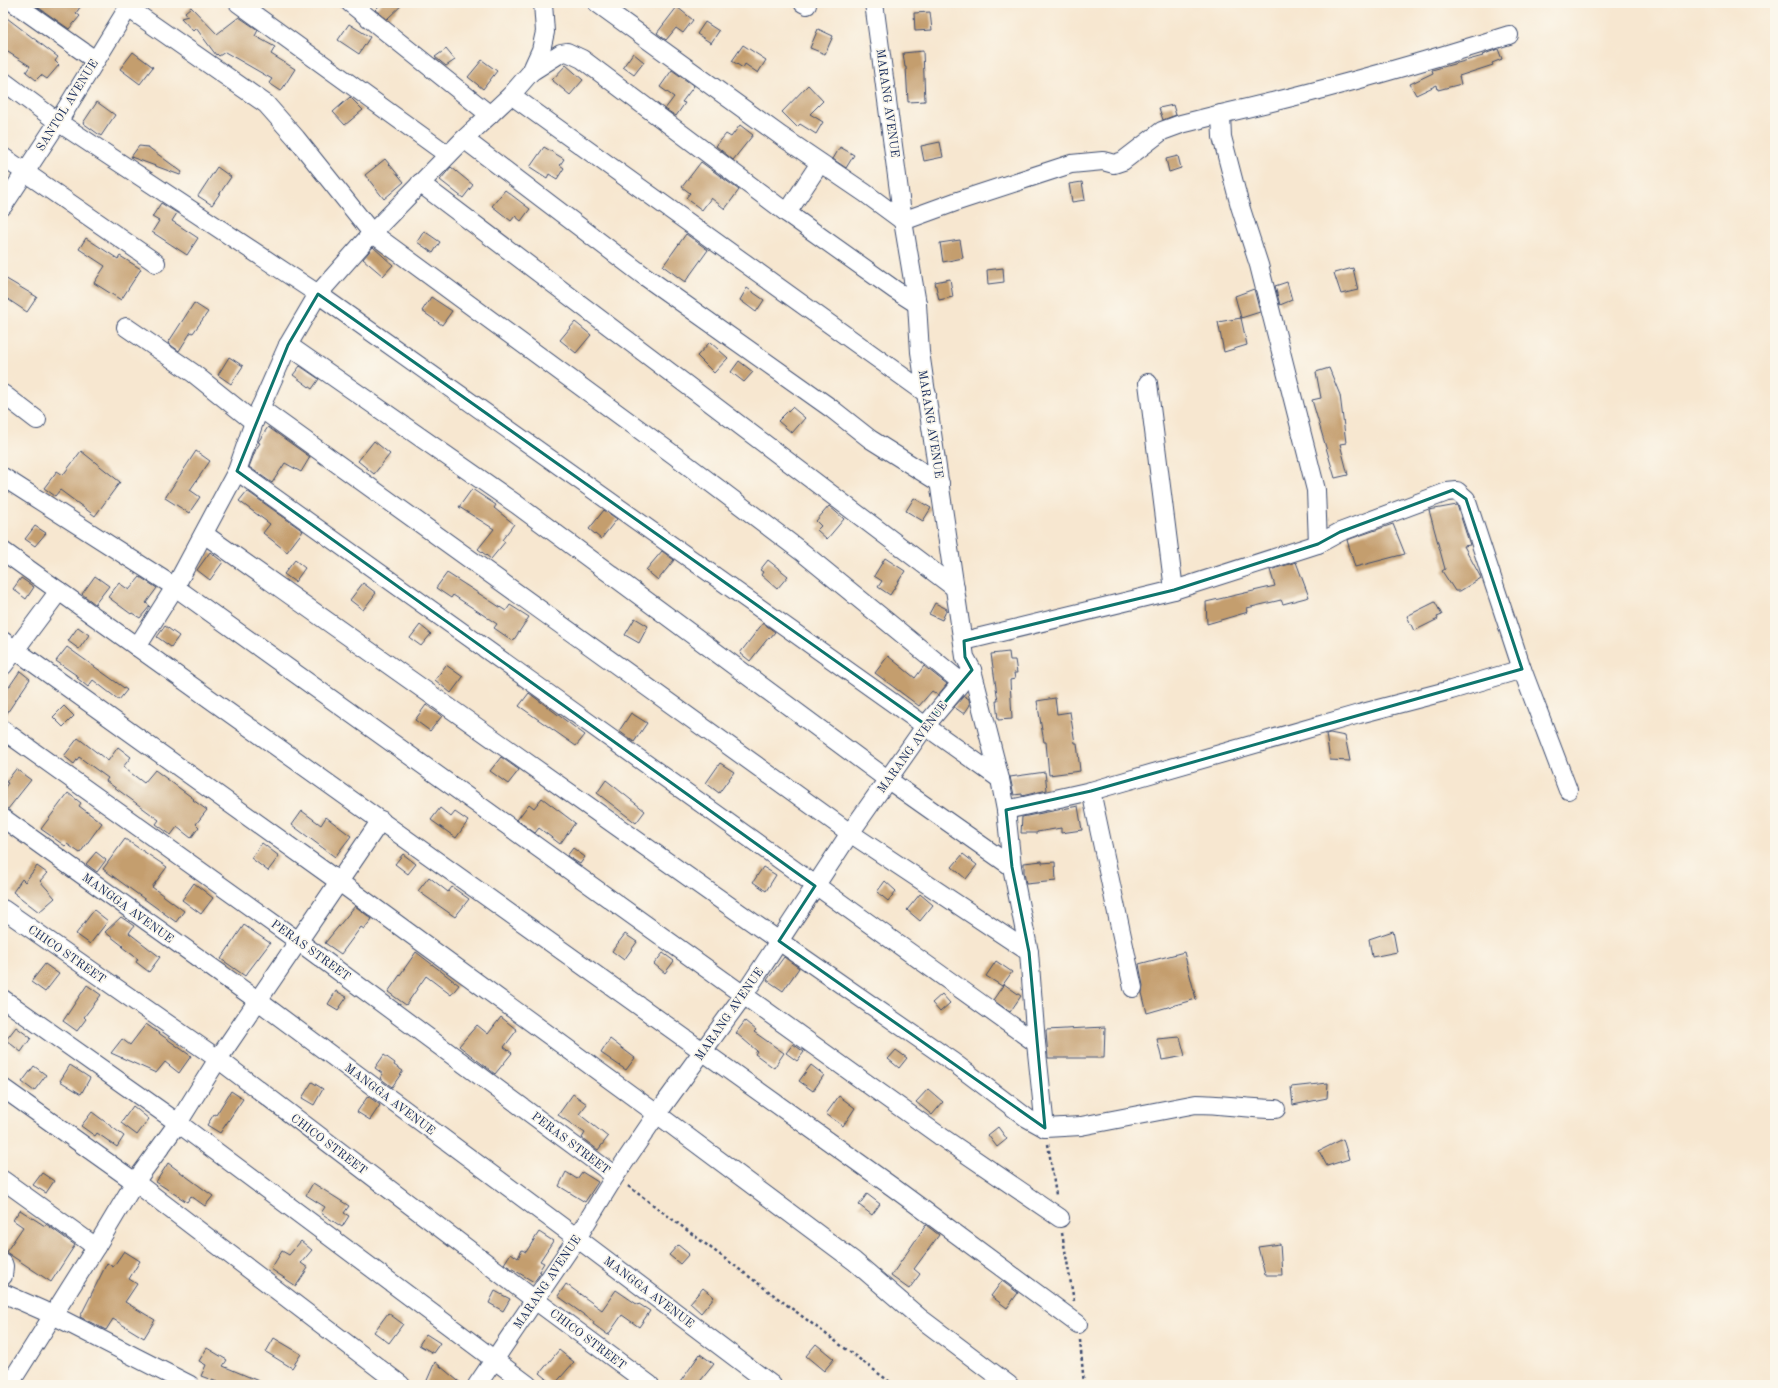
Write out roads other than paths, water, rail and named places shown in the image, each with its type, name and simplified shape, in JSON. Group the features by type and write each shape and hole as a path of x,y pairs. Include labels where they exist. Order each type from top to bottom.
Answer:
{"street":[{"path":"14,3 95,60"},
{"path":"238,3 448,155"},
{"path":"350,3 490,115"},
{"path":"137,647 175,587 237,471 257,415 288,345 318,294 372,233 464,139 511,95 531,72 541,50 545,32 543,3"},
{"path":"597,3 903,221 958,201 1071,164 1103,161 1114,164 1124,161 1162,131 1181,124 1355,81 1427,61 1509,35"},
{"name":"MARANG AVENUE","path":"477,1385 495,1361 577,1238 615,1176 657,1114 743,996 887,779 926,725 966,676 964,641 920,352 917,304 903,221 874,3"},
{"path":"129,5 266,104 296,138 372,233 667,450 966,676 1000,779 1006,810 1012,866 1029,952 1036,1044 1045,1128"},
{"name":"SANTOL AVENUE","path":"3,206 58,122 129,5"},
{"path":"531,72 561,53 567,52 582,59 787,213 917,304"},
{"path":"3,81 58,122 318,294 1000,779"},
{"path":"511,95 927,394"},
{"path":"1221,114 1222,137 1240,206 1259,265 1316,490 1318,544"},
{"path":"464,139 643,275 832,408 870,439 940,483"},
{"path":"3,157 156,263"},
{"path":"787,213 820,163"},
{"path":"420,183 955,588"},
{"path":"126,327 257,415 850,833 1029,952"},
{"path":"288,345 516,504 887,779 1012,866"},
{"path":"1148,383 1174,590"},
{"path":"3,394 37,420"},
{"path":"237,471 1036,1044"},
{"path":"3,476 175,587 743,996 940,1136 1060,1218"},
{"path":"964,641 1174,590 1318,544 1340,532 1447,492 1457,491 1466,499 1522,669 1568,790"},
{"path":"204,534 779,941 953,1062 1027,1118 1045,1128 1081,1126 1196,1104 1276,1110"},
{"path":"3,551 704,1050 1078,1324"},
{"path":"3,666 9,646 59,591"},
{"path":"9,646 338,881 657,1114 854,1261 920,1318 1009,1385"},
{"path":"1006,810 1091,791 1522,669"},
{"name":"PERAS STREET","path":"3,730 298,941 615,1176"},
{"path":"1091,791 1133,988"},
{"name":"MANGGA AVENUE","path":"3,818 257,1000 772,1385"},
{"path":"10,1385 135,1182 178,1123 257,1000 381,820"},
{"name":"CHICO STREET","path":"3,909 218,1059 650,1385"},
{"path":"3,998 178,1123 528,1385"},
{"path":"3,1088 135,1182 402,1385"},
{"path":"3,1180 96,1247"},
{"path":"3,1263 3,1276"},
{"path":"3,1293 53,1316 182,1383"}]}
